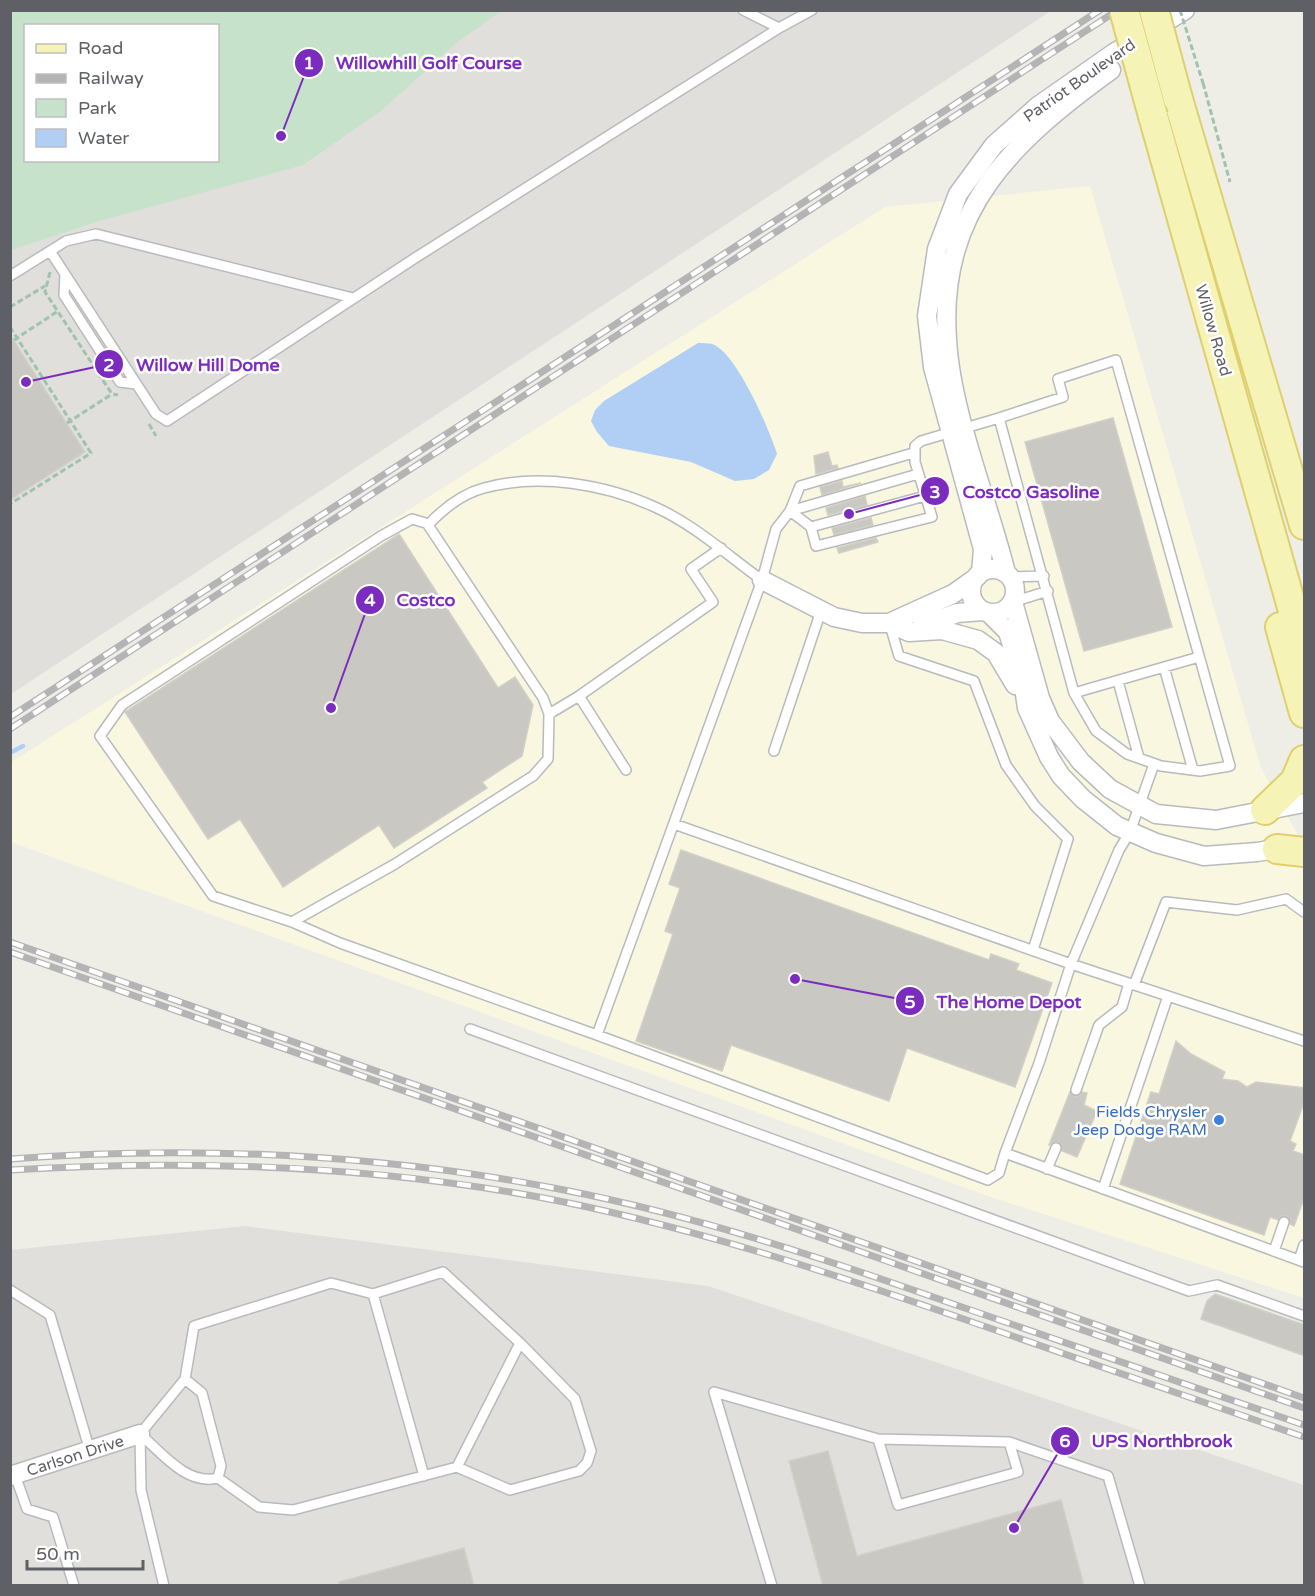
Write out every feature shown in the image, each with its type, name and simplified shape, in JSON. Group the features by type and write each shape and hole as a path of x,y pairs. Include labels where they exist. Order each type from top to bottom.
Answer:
{"main road":[{"name":"Willow Road","path":"1124,10 1305,650"},
{"name":"Willow Road","path":"1154,10 1178,99 1305,525"},
{"path":"1283,574 1278,621 1305,713"},
{"path":"1265,810 1295,781 1305,760"}],"street":[{"name":"Patriot Boulevard","path":"1185,10 1114,53 1038,106 994,145 958,194 937,249 927,316 933,367 1015,590 1013,602 1040,698 1058,736 1110,789 1156,814 1216,820 1305,803"},
{"name":"Patriot Boulevard","path":"1197,10 1082,91 1035,130 1000,166 966,219 953,255 948,288 946,339 958,432 983,549 979,575 972,595 986,612 1008,632 1023,681 1027,708 1041,743 1061,776 1083,799 1117,826 1156,843 1204,856 1291,850 1305,843"},
{"path":"889,623 953,594 979,575 994,569 1008,575"},
{"path":"762,580 821,611 862,623 889,623 909,632 942,630 978,640 996,653 1027,708"},
{"path":"909,632 957,613 1003,611 1013,602"},
{"name":"Carlson Drive","path":"13,1476 140,1434"}],"lane":[{"path":"743,10 779,28"},
{"path":"50,251 156,414 167,421 353,298 779,28 812,10"},
{"path":"10,276 66,241 96,234 353,298"},
{"path":"790,511 811,527 816,546 932,517 918,474 913,453 915,446 921,441 958,432 999,418 1063,397 1058,379 1116,360 1230,766 1193,770 1154,764 1127,754 1096,731 1074,693 1044,576 999,418"},
{"path":"597,1035 762,580 777,529 790,511 800,486 913,453"},
{"path":"790,511 918,474"},
{"path":"429,524 452,503 483,488 524,483 569,483 592,486 657,508 709,538 762,580"},
{"path":"811,527 925,496"},
{"path":"292,922 395,864 533,776 548,759 549,714 543,698 429,524 412,519 371,543 122,705 100,736 213,896 292,922 340,944 597,1035 988,1180 999,1173 1039,1063 1071,964 1119,850 1130,831 1154,764"},
{"path":"549,714 579,696 712,602 691,569 721,548"},
{"path":"1008,575 1044,576"},
{"path":"1013,602 1048,591"},
{"path":"774,751 821,611"},
{"path":"889,623 899,656 974,681 1006,765 1035,806 1068,839 1033,950"},
{"path":"1074,693 1199,657"},
{"path":"1164,668 1193,770"},
{"path":"1118,681 1138,758"},
{"path":"579,696 626,770"},
{"path":"674,824 1071,964 1305,1041"},
{"path":"1076,1090 1099,1025 1122,1007 1166,902 1237,910 1286,899 1305,912"},
{"path":"1103,1189 1168,996"},
{"path":"470,1029 1189,1291 1217,1285 1305,1316"},
{"path":"1047,1169 1056,1148"},
{"path":"1005,1153 1302,1262 1305,1245"},
{"path":"1274,1251 1284,1222"},
{"path":"164,1586 141,1490 140,1434 185,1379 194,1326 331,1283 374,1294 443,1272 520,1343 575,1399 591,1451 586,1463 579,1471 510,1490 457,1467 293,1510 259,1508 219,1478"},
{"path":"10,1290 50,1315 90,1451"},
{"path":"374,1294 424,1476"},
{"path":"457,1467 520,1343"},
{"path":"185,1379 202,1393 221,1466 219,1478"},
{"path":"772,1586 714,1392 878,1439 1009,1442 1108,1476 1140,1586"},
{"path":"140,1434 188,1475 207,1481 219,1478"},
{"path":"878,1439 898,1505 1018,1472 1009,1442"},
{"path":"13,1476 27,1509 53,1517 74,1586"}],"path":[{"path":"1180,10 1230,182"},
{"path":"10,308 47,285"},
{"path":"16,339 58,311"},
{"path":"10,327 91,453 10,504"},
{"path":"69,422 112,394"}],"shaded area":[{"path":"11,11 1051,11 11,694"},
{"path":"1090,186 1261,768 1304,846 1304,1298 988,1196 11,842 10,763 885,207"},
{"path":"245,1226 708,1286 1304,1485 1304,1585 11,1585 10,1250"}],"green space":[{"path":"11,10 501,11 455,44 381,111 303,165 96,222 11,250"}],"water":[{"path":"698,343 712,344 731,361 751,393 767,428 777,454 769,470 754,479 735,481 691,462 609,446 591,421 595,410 604,401"}],"building":[{"path":"10,335 85,452 10,500"},
{"path":"1113,418 1172,627 1084,651 1025,442"},
{"path":"828,452 832,466 837,465 838,468 816,474 814,456"},
{"path":"842,481 843,487 861,483 822,495 820,487"},
{"path":"865,496 867,505 828,515 826,508"},
{"path":"871,518 873,525 834,535 832,528"},
{"path":"399,534 498,688 515,677 533,705 522,756 482,782 487,788 394,848 379,825 283,887 240,819 208,839 125,712"},
{"path":"876,538 878,542 839,553 837,548"},
{"path":"681,850 989,960 991,954 1019,964 1016,970 1052,983 1015,1087 907,1048 889,1101 731,1045 722,1071 636,1041 673,934 665,931 680,888 669,884"},
{"name":"Fields Chrysler Jeep Dodge RAM","path":"1176,1041 1191,1054 1225,1072 1222,1079 1238,1081 1247,1087 1256,1082 1305,1088 1305,1100 1290,1141 1296,1144 1293,1151 1305,1155 1305,1195 1294,1226 1290,1224 1287,1216 1282,1216 1278,1220 1270,1217 1264,1235 1120,1184 1151,1092 1159,1094"},
{"path":"1070,1092 1077,1097 1082,1092 1087,1093 1084,1105 1097,1111 1077,1157 1062,1151 1058,1142 1049,1145"},
{"path":"1215,1294 1305,1325 1305,1356 1201,1319 1207,1301"},
{"path":"828,1451 857,1556 1061,1500 1084,1586 823,1586 789,1461"},
{"path":"464,1548 474,1586 339,1586 339,1582"}],"waterway":[{"path":"10,753 23,746"}],"railway":[{"path":"10,717 1100,10"},
{"path":"10,729 1118,10"},
{"path":"10,942 1304,1398"},
{"path":"10,952 1304,1408"},
{"path":"10,1159 149,1153 288,1156 427,1168 564,1190 664,1213 762,1240 1304,1425"},
{"path":"10,1170 149,1165 288,1168 426,1180 564,1202 669,1227 823,1272 1304,1437"}],"place":[{"name":"Willowhill Golf Course","path":"281,136"},
{"name":"Willow Hill Dome","path":"26,382"},
{"name":"Costco Gasoline","path":"849,514"},
{"name":"Costco","path":"331,708"},
{"name":"The Home Depot","path":"795,979"},
{"name":"Fields Chrysler Jeep Dodge RAM","path":"1219,1120"},
{"name":"UPS Northbrook","path":"1014,1528"}]}
